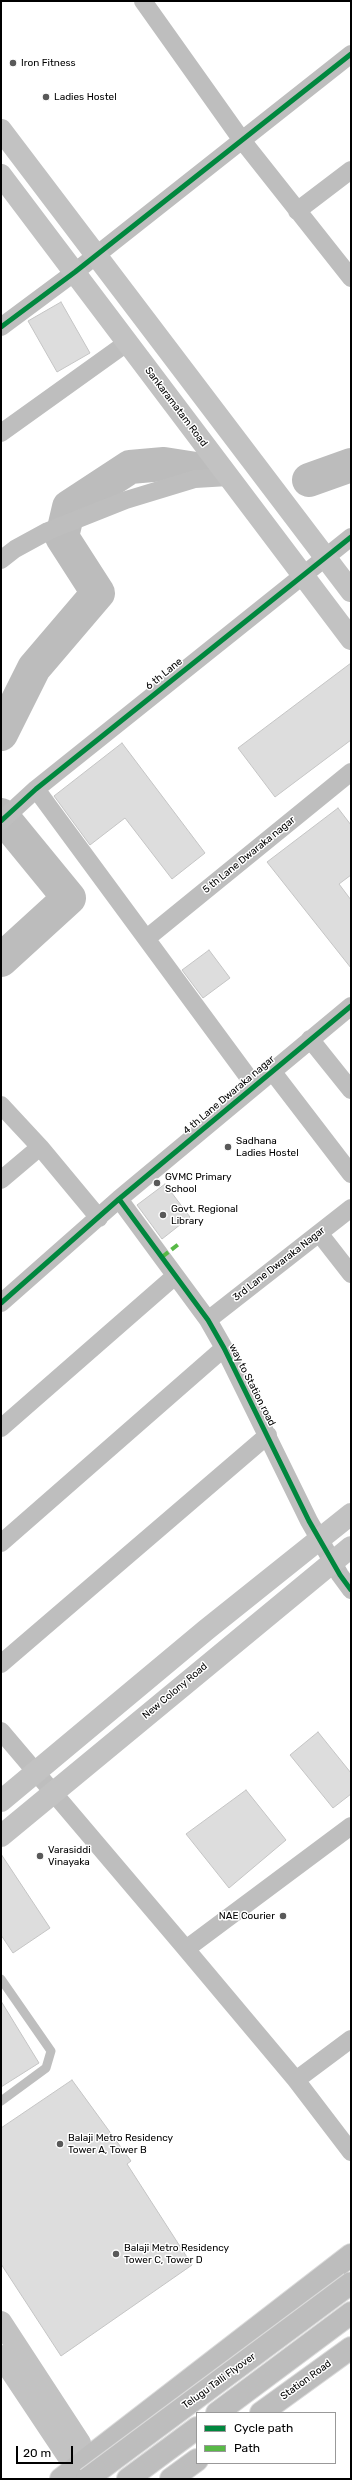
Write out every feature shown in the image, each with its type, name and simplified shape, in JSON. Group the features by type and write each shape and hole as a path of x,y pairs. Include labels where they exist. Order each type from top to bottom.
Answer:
{"main road":[{"path":"1,130 351,591"},
{"name":"Sankaramatam Road","path":"1,175 351,639"},
{"path":"1,1801 35,1771 318,1539 351,1514"},
{"name":"New Colony Road","path":"1,1836 351,1547"},
{"path":"61,2479 85,2474 351,2255"},
{"name":"Telugu Talli Flyover","path":"85,2474 351,2283"},
{"path":"218,2412 351,2313"},
{"path":"1,2322 80,2443 85,2474"},
{"name":"Station Road","path":"263,2412 351,2348"},
{"path":"1,2356 67,2455 85,2474"},
{"path":"128,2479 196,2429"},
{"path":"171,2479 196,2461"}],"street":[{"path":"143,1 241,139 296,211 351,278"},
{"path":"1,327 75,272 241,139 351,54"},
{"path":"296,211 351,170"},
{"path":"1,433 128,342"},
{"path":"1,560 16,549 48,531 126,500 195,479 228,477"},
{"name":"6 th Lane","path":"6,816 36,789 325,556 351,537"},
{"name":"5 th Lane Dwaraka nagar","path":"147,938 351,772"},
{"path":"36,789 254,1085"},
{"name":"4 th Lane Dwaraka nagar","path":"1,1303 254,1085 351,1006"},
{"path":"310,1039 351,1090"},
{"path":"272,1071 351,1174"},
{"path":"1,1105 40,1146 99,1218"},
{"path":"1,1180 40,1146"},
{"name":"way to Station road","path":"120,1199 208,1320 224,1348 268,1435 318,1539 351,1590"},
{"name":"3rd Lane Dwaraka Nagar","path":"208,1320 351,1208"},
{"path":"319,1233 351,1274"},
{"path":"1,1428 175,1276"},
{"path":"1,1544 224,1348"},
{"path":"1,1664 268,1435"},
{"path":"1,1731 186,1948 296,2080 351,2152"},
{"path":"186,1948 351,1826"},
{"path":"296,2080 351,2039"}],"lane":[{"path":"1,1979 51,2051 46,2068 1,2101"}],"building":[{"path":"61,302 90,353 57,372 28,321"},
{"path":"351,663 351,740 275,797 238,748"},
{"path":"122,743 205,853 172,879 125,818 90,845 54,796"},
{"path":"338,808 351,825 351,875 339,884 351,900 351,968 267,862"},
{"path":"209,950 230,978 203,998 182,970"},
{"path":"165,1184 190,1217 162,1239 137,1205"},
{"path":"318,1732 351,1773 351,1794 333,1808 290,1755"},
{"path":"246,1790 286,1840 229,1888 186,1834"},
{"path":"1,1854 50,1928 13,1953 1,1935"},
{"path":"1,2001 39,2063 1,2087"},
{"path":"72,2080 131,2161 127,2164 192,2265 61,2356 1,2264 1,2128"}],"waterway":[{"path":"1,734 34,668 98,593 62,537 69,507 130,467 164,464 196,469"},
{"path":"309,480 351,465"},
{"path":"1,815 69,898 1,960"}],"marked path":[{"path":"162,1257 180,1243"}],"cycle path":[{"path":"1,327 75,272 351,54"},
{"path":"1,821 36,789 351,537"},
{"path":"1,1303 119,1199 351,1006"},
{"path":"119,1199 208,1320 224,1348 309,1521 340,1575 351,1590"}],"place":[{"name":"Iron Fitness","path":"13,63"},
{"name":"Ladies Hostel","path":"46,97"},
{"name":"Sadhana Ladies Hostel","path":"228,1147"},
{"name":"GVMC Primary School","path":"157,1183"},
{"name":"Govt. Regional Library","path":"163,1215"},
{"name":"Varasiddi Vinayaka","path":"40,1856"},
{"name":"NAE Courier","path":"283,1916"},
{"name":"Balaji Metro Residency Tower A, Tower B","path":"60,2144"},
{"name":"Balaji Metro Residency Tower C, Tower D","path":"116,2254"}]}
